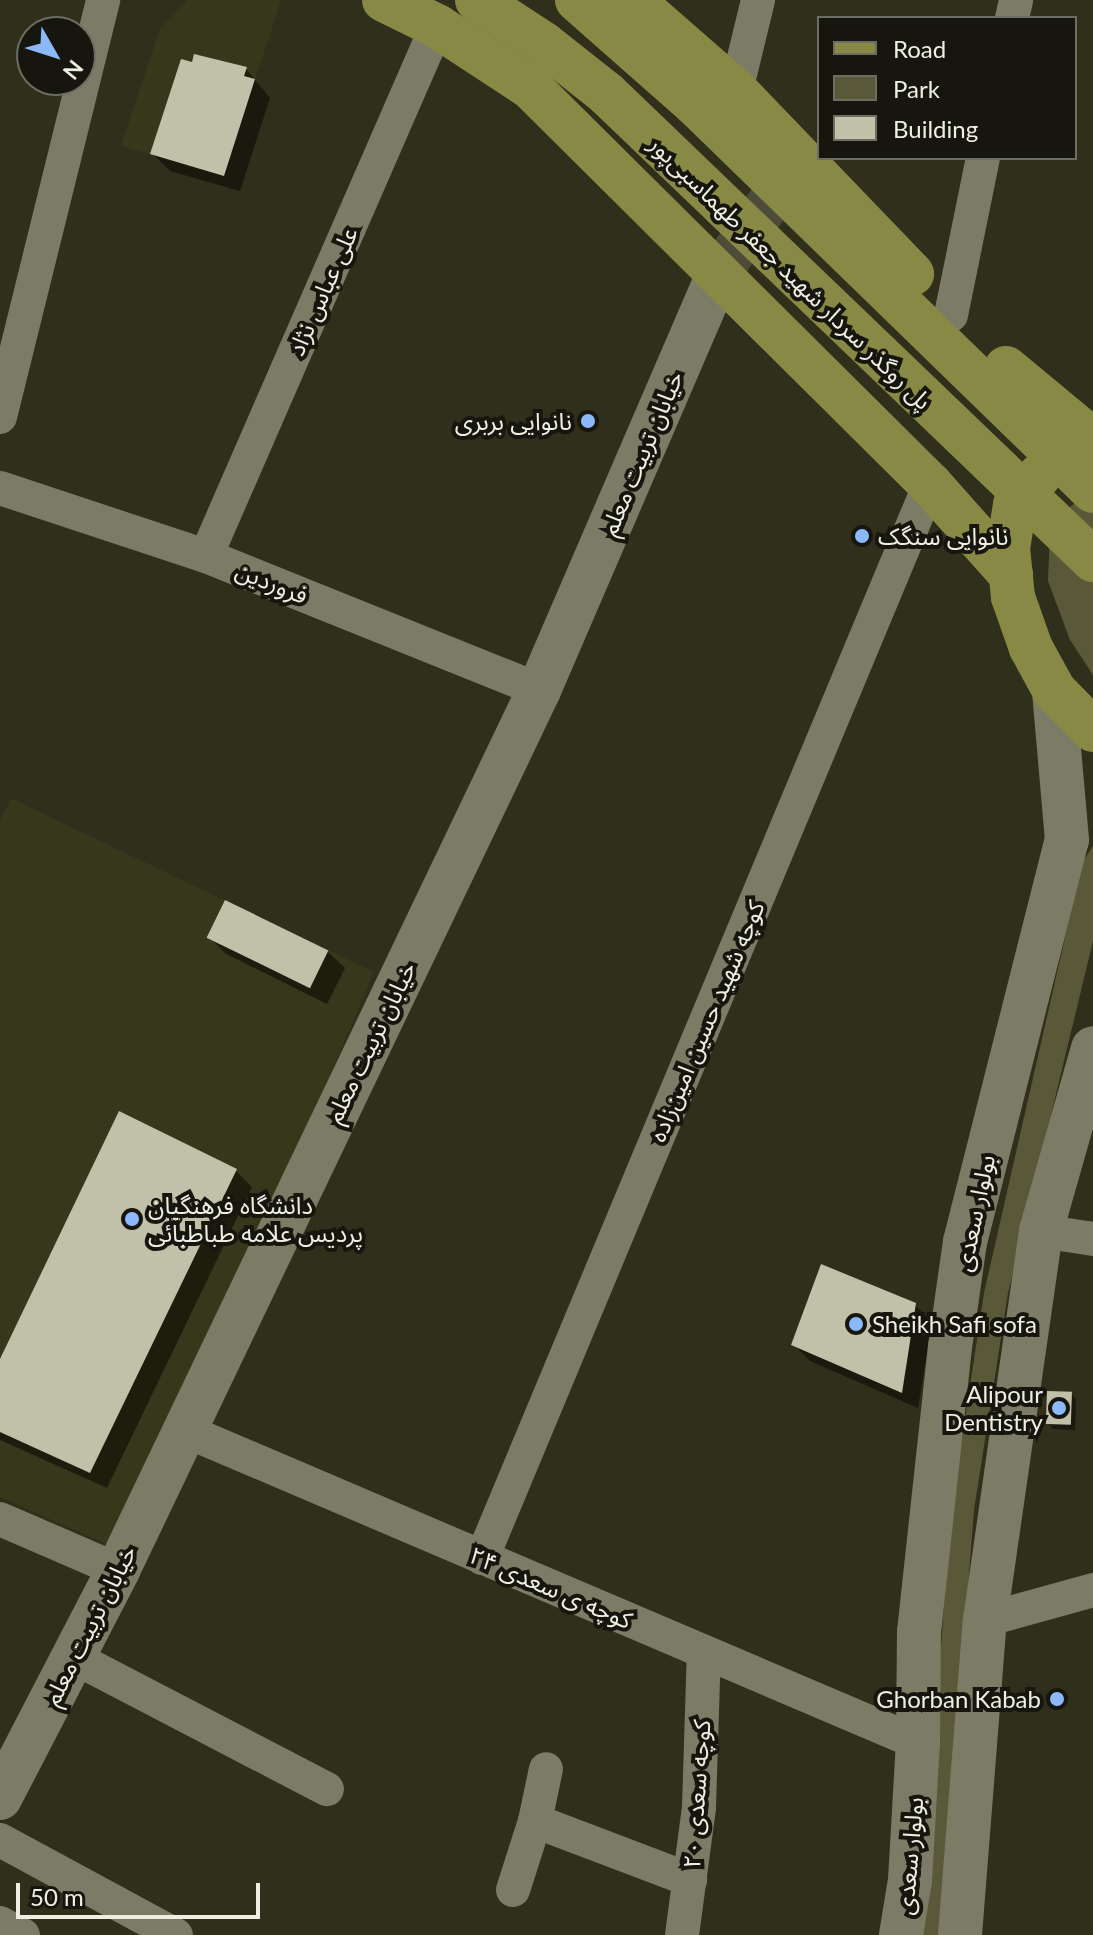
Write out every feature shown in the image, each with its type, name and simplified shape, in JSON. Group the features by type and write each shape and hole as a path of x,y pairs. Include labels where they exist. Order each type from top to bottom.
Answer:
{"main road":[{"path":"384,0 437,26 530,87 930,484 1011,575"},
{"name":"پل روگذر سردار شهید جعفر طهماسبی‌پور","path":"477,0 544,44 606,93 1093,560"},
{"path":"577,0 1005,385 1093,440"},
{"path":"632,0 736,91 951,315 1093,491"},
{"name":"خیابان تربیت معلم","path":"6,1772 75,1658 539,690 718,274"},
{"path":"930,484 968,475 998,451 1015,415 1005,385"},
{"path":"1093,457 1069,456 1043,471 1015,505 1008,548 1013,597 1031,648 1054,690 1093,730"},
{"name":"بولوار سعدی","path":"901,1935 910,1880 918,1743 919,1632 950,1347 965,1242 1080,829 1054,690"},
{"path":"960,1935 985,1620 1041,1231 1093,1048"}],"street":[{"path":"0,417 103,0"},
{"path":"736,91 758,0"},
{"name":"علی عباس نژاد","path":"206,556 437,26"},
{"path":"951,315 983,160"},
{"name":"کوچه شهید حسین امین‌زاده","path":"482,1558 930,484"},
{"name":"فروردین","path":"0,488 206,556 539,690"},
{"path":"1041,1231 1093,1239"},
{"name":"کوچه ی سعدی ۲۴","path":"184,1430 918,1743"},
{"path":"0,1519 118,1570"},
{"path":"985,1620 1093,1590"},
{"name":"کوچه سعدی ۲۰","path":"682,1935 699,1807 704,1652"},
{"path":"75,1658 327,1789"},
{"path":"513,1890 535,1821 546,1769"},
{"path":"535,1821 690,1880"},
{"path":"0,1840 176,1935"},
{"path":"0,1923 23,1935"}],"shaded area":[{"path":"188,0 281,0 224,176 121,146 160,29"},
{"name":"دانشگاه فرهنگیان پردیس علامه طباطبائی","path":"11,798 374,972 306,1132 108,1545 0,1497 0,820"}],"green space":[{"path":"1093,497 1093,675 1070,640 1048,581 1050,532 1062,514 1077,501"},
{"path":"1093,846 1093,941 1008,1293 974,1510 941,1935 915,1935 936,1720 950,1518 984,1293 1082,863"}],"building":[{"path":"194,54 247,67 244,76 255,79 224,176 150,154 181,59 192,62"},
{"path":"225,900 328,950 310,988 207,938"},
{"path":"119,1111 237,1169 90,1473 0,1432 0,1359"},
{"name":"Sheikh Safi sofa","path":"821,1264 916,1303 902,1393 791,1345"},
{"name":"Alipour Dentistry","path":"1047,1391 1072,1392 1071,1425 1046,1424"}],"tunnel":[{"path":"718,274 801,158"}],"place":[{"name":"نانوایی بربری","path":"588,421"},
{"name":"نانوایی سنگک","path":"862,536"},
{"name":"دانشگاه فرهنگیان پردیس علامه طباطبائی","path":"132,1219"},
{"name":"Sheikh Safi sofa","path":"856,1324"},
{"name":"Alipour Dentistry","path":"1059,1408"},
{"name":"Ghorban Kabab","path":"1057,1699"}]}
